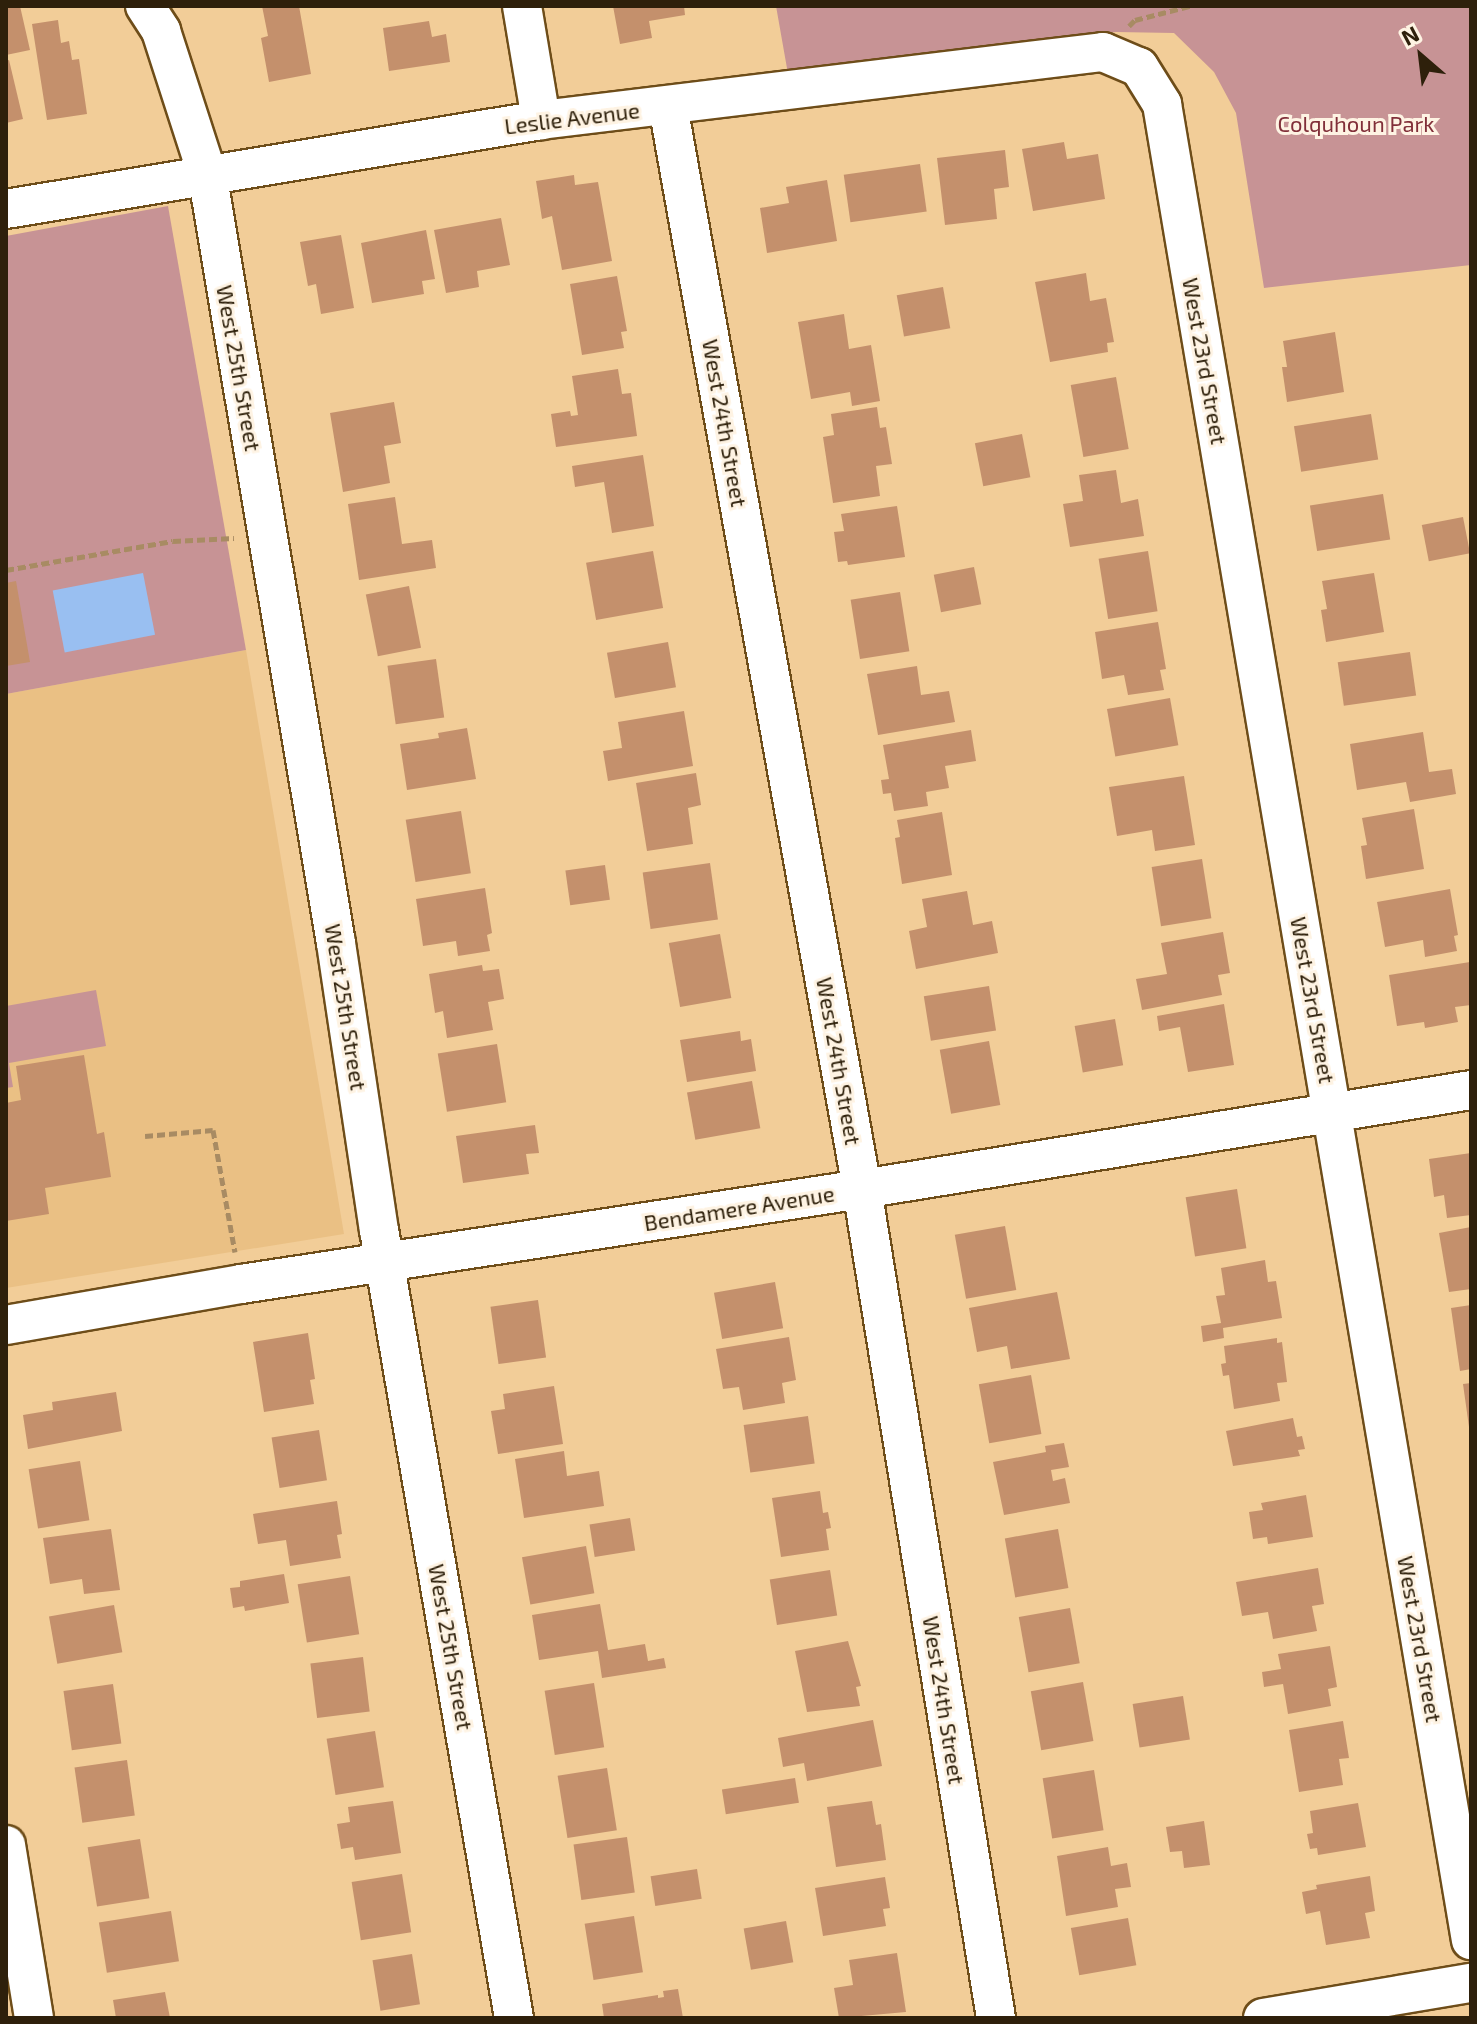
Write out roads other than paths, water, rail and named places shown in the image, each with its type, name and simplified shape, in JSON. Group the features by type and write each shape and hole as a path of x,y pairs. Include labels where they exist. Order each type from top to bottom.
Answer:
{"street":[{"name":"West 25th Street","path":"145,6 161,31 207,173 385,1263 514,2018"},
{"path":"522,6 541,120"},
{"name":"Leslie Avenue","path":"6,209 207,173 541,120 1103,52 1139,67"},
{"name":"West 23rd Street","path":"1139,67 1162,104 1471,1940"},
{"name":"West 24th Street","path":"668,106 862,1189 996,2018"},
{"name":"Bendamere Avenue","path":"6,1325 241,1284 862,1189 1471,1090"},
{"path":"6,1845 34,2018"},
{"path":"1263,2018 1471,1983"}],"water":[{"path":"143,573 155,635 65,652 53,591"}],"park label":[{"name":"Colquhoun Park","path":"1356,124"}]}
